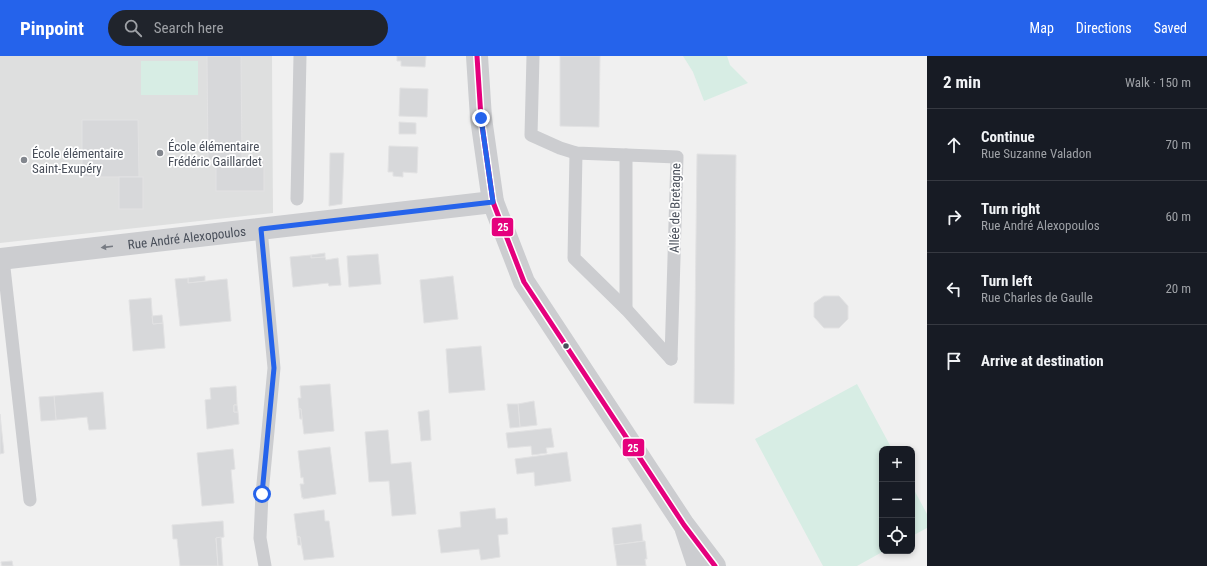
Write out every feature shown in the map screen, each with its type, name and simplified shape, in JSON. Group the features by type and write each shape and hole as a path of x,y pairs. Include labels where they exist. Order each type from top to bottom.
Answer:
{"street":[{"path":"477,56 481,118 493,202 524,282 684,525 715,566"},
{"name":"Rue André Alexopoulos","path":"2,259 493,202"},
{"path":"684,525 698,566"}],"lane":[{"path":"297,199 300,56"},
{"name":"Allée de Bretagne","path":"533,56 531,135 560,148 576,153 677,157 671,358 626,310"},
{"path":"576,153 574,258 626,310"},
{"path":"626,155 626,310"},
{"path":"261,229 274,368 260,538 265,566"},
{"path":"2,259 30,500"}],"shaded area":[{"name":"École élémentaire Frédéric Gaillardet","path":"0,56 272,56 273,213 0,243"}],"green space":[{"path":"683,56 727,56 730,65 748,83 704,101 693,72"},
{"path":"141,61 198,61 198,95 141,95"},
{"path":"857,384 890,446 879,446 879,554 857,566 823,566 755,439"},
{"path":"915,492 927,514 927,528 915,534"}],"building":[{"path":"207,56 241,56 242,159 208,161"},
{"path":"397,56 426,56 425,67 401,66 401,61 397,61"},
{"path":"560,56 600,56 599,127 560,126"},
{"path":"400,88 428,89 427,117 399,116"},
{"path":"82,120 138,120 139,177 82,177"},
{"path":"399,122 416,123 416,134 399,134"},
{"path":"389,146 418,147 417,173 403,172 403,177 393,176 393,172 388,172"},
{"path":"330,153 344,153 342,204 329,206"},
{"path":"697,154 736,155 734,404 694,403"},
{"path":"216,160 264,160 264,191 216,191"},
{"path":"119,177 143,177 143,209 119,209"},
{"path":"325,253 325,257 311,258 311,255"},
{"path":"378,254 381,284 349,287 347,256"},
{"path":"311,255 311,258 325,257 326,260 338,258 341,285 329,286 328,283 293,287 290,257"},
{"path":"205,276 205,281 188,283 188,278"},
{"path":"453,276 458,319 424,323 420,280"},
{"path":"188,278 188,283 227,279 231,321 180,326 175,279"},
{"path":"824,296 839,296 848,306 848,319 839,328 824,328 814,317 814,303"},
{"path":"151,298 153,324 163,323 165,348 133,351 129,300"},
{"path":"162,315 163,323 153,324 152,316"},
{"path":"481,346 485,390 449,393 446,349"},
{"path":"330,384 334,431 304,434 298,398 301,398 300,386"},
{"path":"236,386 237,405 234,405 234,412 238,412 239,424 207,429 205,400 211,399 210,388"},
{"path":"103,392 106,429 89,430 87,417 56,420 54,396"},
{"path":"54,396 56,420 41,421 39,397"},
{"path":"534,401 537,425 520,427 518,404"},
{"path":"507,404 518,404 520,427 510,428"},
{"path":"234,405 237,405 238,412 234,412"},
{"path":"299,409 301,409 302,419 300,419"},
{"path":"429,410 431,440 421,441 418,412"},
{"path":"0,414 4,453 0,454"},
{"path":"551,428 554,447 546,448 547,453 532,455 531,446 508,448 506,433"},
{"path":"388,430 391,464 411,462 416,514 392,516 389,481 369,482 365,432"},
{"path":"330,447 336,494 303,499 300,484 304,484 303,477 301,478 298,451"},
{"path":"233,449 235,469 231,470 234,503 202,506 197,453"},
{"path":"567,452 571,481 535,486 534,472 517,474 515,459"},
{"path":"495,508 496,519 507,518 508,534 498,535 500,557 481,560 479,549 441,553 438,530 461,527 460,512"},
{"path":"324,510 325,521 329,521 334,557 304,560 300,537 297,537 294,514"},
{"path":"223,521 224,537 216,538 218,566 180,566 177,539 173,539 172,525"},
{"path":"641,524 643,541 614,545 612,528"},
{"path":"221,537 223,566 218,566 216,538"},
{"path":"297,537 300,537 301,545 298,545"},
{"path":"645,541 647,559 645,559 646,566 617,566 614,545"},
{"path":"12,561 13,566 2,566 1,562"}],"transit line":[{"name":"25","path":"477,56 481,118 493,202 524,282 684,525 715,566"}],"place":[{"name":"École élémentaire Frédéric Gaillardet","path":"160,153"},
{"name":"École élémentaire Saint-Exupéry","path":"24,160"}],"route":[{"path":"262,494 274,368 261,229 493,202 481,118"}]}
